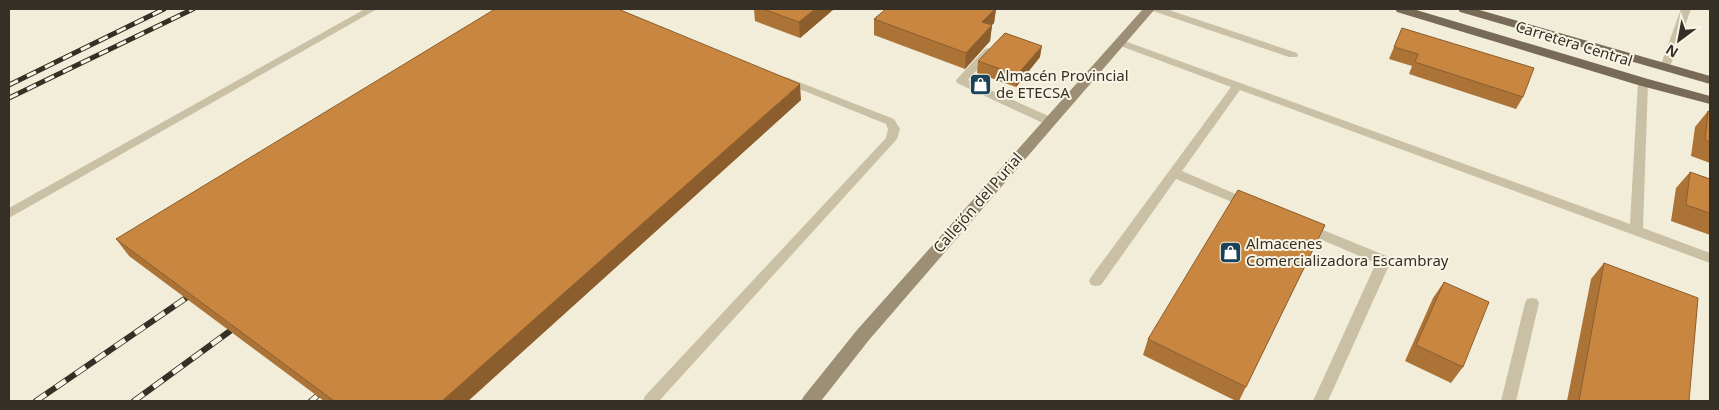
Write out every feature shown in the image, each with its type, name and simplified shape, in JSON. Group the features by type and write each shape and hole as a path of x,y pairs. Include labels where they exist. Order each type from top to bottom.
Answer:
{"main road":[{"name":"Carretera Central","path":"1401,9 1643,82 1710,100"},
{"name":"Carretera Central","path":"1464,9 1710,80"},
{"path":"1643,82 1665,67"}],"street":[{"name":"Callejón del Purial","path":"810,401 863,335 1118,42 1149,9"}],"lane":[{"path":"9,214 372,9"},
{"path":"1157,9 1293,55"},
{"path":"1665,67 1686,9"},
{"path":"998,41 962,81 1049,121"},
{"path":"1118,42 1710,258"},
{"path":"650,401 891,139 894,129 890,122 772,74"},
{"path":"1636,231 1643,82"},
{"path":"1096,281 1237,86"},
{"path":"1174,173 1256,207"},
{"path":"1293,223 1384,261 1321,401"},
{"path":"1508,401 1532,303"}],"building":[{"path":"495,9 618,9 800,84 442,401 334,401 116,239"},
{"path":"763,9 815,9 799,22"},
{"path":"886,9 995,9 982,22 992,25 966,53 874,19"},
{"path":"1402,28 1534,68 1523,97 1415,62 1418,54 1394,47"},
{"path":"1005,33 1042,46 1017,75 978,61"},
{"path":"1708,111 1710,112 1710,142 1705,140"},
{"path":"1690,172 1710,179 1710,213 1686,205"},
{"path":"1238,190 1325,225 1246,387 1148,339"},
{"path":"1604,263 1698,298 1689,401 1579,401"},
{"path":"1444,282 1489,302 1463,367 1416,345"}],"railway":[{"path":"9,85 164,9"},
{"path":"9,98 193,9"},
{"path":"36,401 186,298"},
{"path":"134,401 230,331"},
{"path":"311,401 317,396"}],"place":[{"name":"Almacén Provincial de ETECSA","path":"980,85"},
{"name":"Almacenes Comercializadora Escambray","path":"1230,253"}]}
